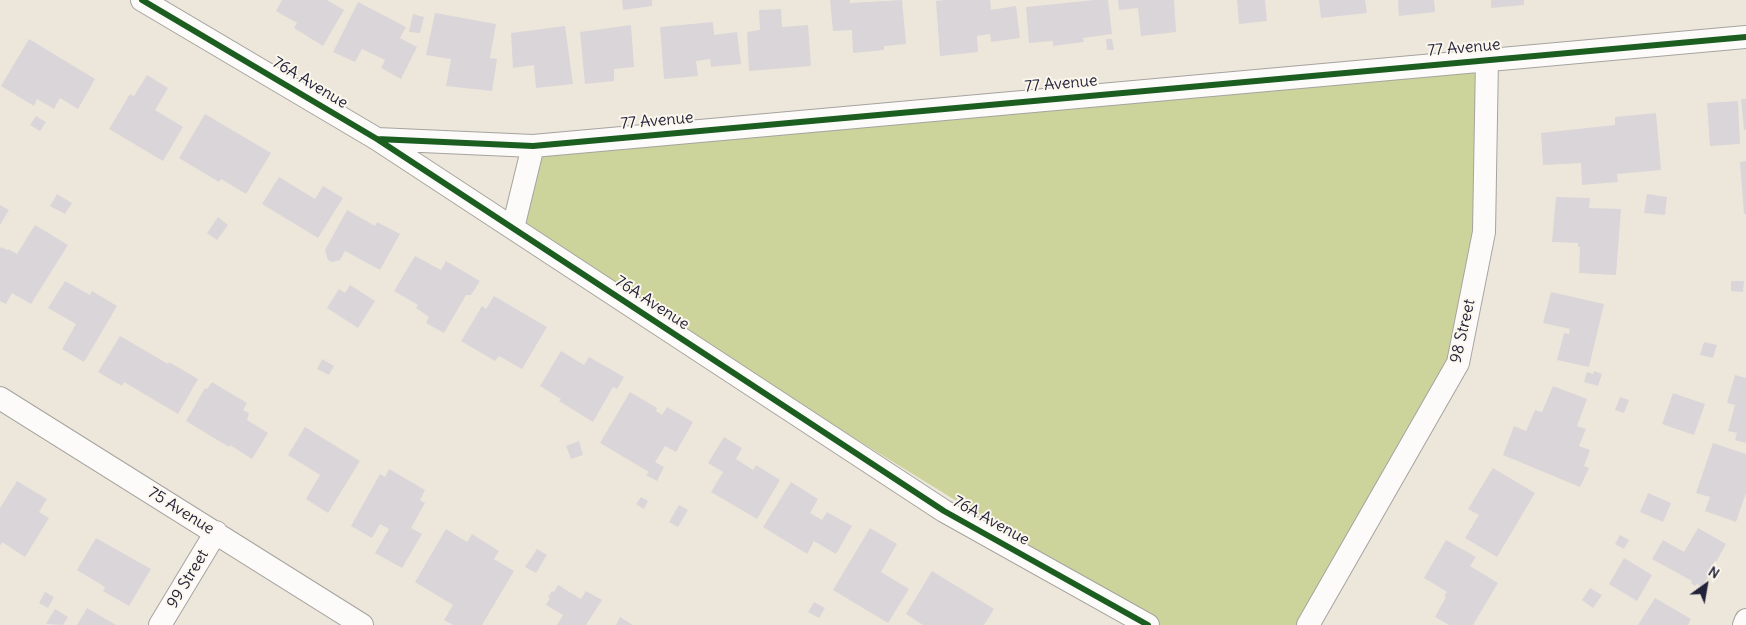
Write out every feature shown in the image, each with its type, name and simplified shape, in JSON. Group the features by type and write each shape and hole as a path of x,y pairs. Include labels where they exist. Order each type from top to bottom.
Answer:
{"street":[{"name":"76A Avenue","path":"142,0 377,139 944,510 1148,625"},
{"name":"77 Avenue","path":"377,139 533,146 1746,38"},
{"name":"98 Street","path":"1308,625 1458,363 1484,232 1487,60"},
{"path":"513,228 533,146"},
{"name":"75 Avenue","path":"0,398 362,625"},
{"name":"99 Street","path":"160,625 216,532"},
{"path":"1744,625 1746,620"}],"green space":[{"path":"1487,60 1484,232 1458,363 1308,625 1158,625 513,228 533,146"}],"building":[{"path":"282,0 327,0 344,10 323,46 294,28 297,23 276,11"},
{"path":"622,0 652,0 652,6 623,10"},
{"path":"830,0 850,0 850,3 902,0 906,44 884,46 884,50 853,53 852,30 833,31"},
{"path":"990,0 991,10 1016,6 1020,38 991,42 990,34 977,36 978,52 940,56 936,1"},
{"path":"1108,0 1112,34 1083,38 1084,42 1053,46 1053,41 1029,43 1026,7"},
{"path":"1118,0 1174,0 1176,32 1141,36 1138,8 1119,10"},
{"path":"1237,0 1265,0 1267,21 1239,24"},
{"path":"1319,0 1365,0 1367,13 1321,18"},
{"path":"1398,0 1434,0 1435,12 1399,16"},
{"path":"1491,0 1524,0 1524,5 1491,8"},
{"path":"358,2 406,27 400,38 417,47 401,79 381,68 385,60 362,49 355,62 333,52"},
{"path":"781,9 782,27 808,25 811,66 749,71 747,32 760,30 759,10"},
{"path":"435,13 496,24 490,58 497,59 492,91 446,86 451,59 426,55"},
{"path":"413,14 424,17 420,33 409,32"},
{"path":"713,22 714,35 737,32 741,64 711,67 710,59 696,61 698,76 664,79 660,27"},
{"path":"631,25 634,67 614,69 614,81 585,84 580,32"},
{"path":"565,26 573,84 536,88 534,65 513,68 511,33"},
{"path":"29,39 95,79 78,109 60,98 54,109 37,99 34,106 1,86"},
{"path":"1106,39 1112,39 1114,50 1107,50"},
{"path":"147,75 168,88 155,110 183,127 163,161 109,129 130,94 134,96"},
{"path":"1741,99 1746,99 1746,129 1744,130"},
{"path":"1738,101 1740,144 1710,146 1707,103"},
{"path":"1656,113 1661,170 1617,174 1618,182 1582,185 1581,163 1543,165 1541,133 1615,125 1615,117"},
{"path":"205,114 271,153 246,194 221,179 219,182 179,158"},
{"path":"36,116 46,122 40,131 30,125"},
{"path":"1746,161 1746,214 1744,214 1740,162"},
{"path":"279,177 315,199 323,186 343,198 318,238 262,204"},
{"path":"57,194 72,203 65,214 50,206"},
{"path":"1647,194 1667,197 1665,215 1644,213"},
{"path":"1556,197 1590,198 1589,208 1621,209 1616,275 1579,273 1580,247 1578,247 1578,243 1552,242"},
{"path":"0,205 9,210 0,225"},
{"path":"347,210 375,226 377,222 400,234 380,270 345,251 340,260 332,262 328,260 325,250"},
{"path":"218,217 228,225 217,240 207,233"},
{"path":"35,225 68,245 31,304 12,293 6,304 0,301 0,249 1,247 8,249 17,254"},
{"path":"415,256 441,270 446,261 480,281 471,295 466,295 444,333 426,323 429,317 416,308 418,305 394,291"},
{"path":"65,281 90,295 92,291 117,306 84,362 62,349 76,324 48,308"},
{"path":"1731,281 1744,281 1743,292 1731,291"},
{"path":"350,285 375,301 358,328 327,308 339,289 345,293"},
{"path":"1551,292 1604,304 1589,367 1557,360 1564,333 1569,334 1570,329 1543,323"},
{"path":"494,296 547,327 522,369 499,356 495,361 461,341 482,306 486,309"},
{"path":"120,336 198,379 178,414 124,382 122,386 98,372"},
{"path":"1704,342 1717,345 1713,358 1700,355"},
{"path":"561,351 584,365 589,357 624,377 617,389 613,387 593,422 559,401 561,399 540,386"},
{"path":"322,359 334,366 329,375 317,369"},
{"path":"1594,371 1602,374 1598,386 1584,382 1587,372 1593,374"},
{"path":"1735,375 1746,378 1746,443 1735,440 1737,433 1728,431 1735,405 1727,403"},
{"path":"212,382 247,403 243,410 249,413 247,420 268,433 252,459 186,421 205,388 207,389"},
{"path":"1553,386 1587,399 1577,426 1586,429 1579,446 1590,450 1584,466 1589,468 1580,487 1503,455 1514,426 1526,431 1535,410 1542,412"},
{"path":"630,392 657,408 656,411 662,415 667,407 693,422 676,452 665,446 655,462 664,467 657,481 646,475 649,472 600,443"},
{"path":"1673,393 1705,404 1694,435 1662,424"},
{"path":"1620,397 1629,400 1624,413 1615,410"},
{"path":"305,427 360,461 328,513 306,499 320,475 288,455"},
{"path":"724,437 742,448 736,459 753,470 756,465 780,480 757,519 711,492 723,472 708,463"},
{"path":"579,441 583,455 571,459 566,446"},
{"path":"1713,443 1746,454 1746,493 1736,522 1705,511 1710,497 1696,493"},
{"path":"1493,468 1535,493 1497,557 1465,538 1479,515 1468,509"},
{"path":"389,469 425,490 420,500 425,503 411,528 422,534 402,568 375,553 389,529 380,524 372,538 351,526 380,474 385,477"},
{"path":"17,481 47,499 39,512 49,518 25,557 2,542 0,546 0,508"},
{"path":"791,482 818,499 810,513 822,520 827,512 852,526 836,554 814,541 807,554 763,527"},
{"path":"1648,493 1671,503 1663,522 1640,512"},
{"path":"641,497 648,501 644,509 636,504"},
{"path":"679,505 688,510 678,527 669,522"},
{"path":"870,528 897,544 881,572 909,589 888,623 833,590"},
{"path":"1698,528 1726,544 1702,587 1697,584 1695,586 1691,583 1692,581 1652,559 1663,540 1684,552"},
{"path":"446,529 467,542 472,534 499,551 494,559 514,571 482,625 453,625 444,620 453,605 415,582"},
{"path":"1620,535 1629,540 1624,549 1615,544"},
{"path":"96,538 151,569 129,606 103,591 105,587 77,570"},
{"path":"1446,540 1476,557 1470,566 1498,583 1473,625 1449,625 1435,617 1447,592 1424,578"},
{"path":"537,549 547,555 536,573 525,567"},
{"path":"1624,558 1652,575 1637,601 1609,584"},
{"path":"932,571 994,609 984,625 923,625 906,614"},
{"path":"558,585 581,599 586,591 602,600 586,625 557,625 563,615 546,605 550,598 548,597"},
{"path":"1590,588 1602,595 1593,608 1582,600"},
{"path":"45,592 54,597 48,608 39,603"},
{"path":"1655,598 1691,619 1688,625 1638,625"},
{"path":"814,602 825,608 819,618 808,612"},
{"path":"87,608 116,625 77,625"},
{"path":"55,609 68,617 63,625 46,624"},
{"path":"620,617 633,625 616,625"}],"cycle path":[{"path":"142,0 377,139 944,511 1148,625"},
{"path":"377,139 533,146 1746,37"}]}
